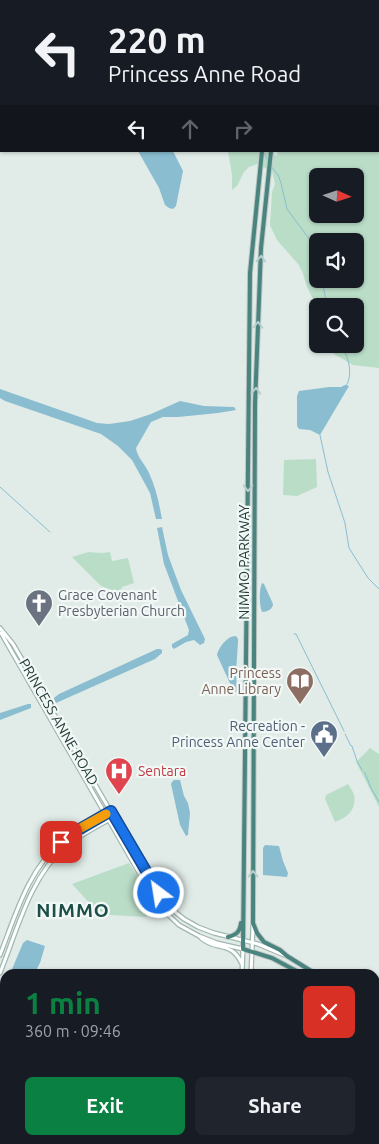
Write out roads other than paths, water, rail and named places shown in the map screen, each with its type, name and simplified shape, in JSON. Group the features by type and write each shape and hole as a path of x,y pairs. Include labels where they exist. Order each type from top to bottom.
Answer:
{"highway":[{"name":"NIMMO PARKWAY","path":"243,949 250,278 262,152"},
{"name":"NIMMO PARKWAY","path":"253,923 255,404 261,248 271,152"},
{"path":"228,937 236,934 240,928 243,886"},
{"path":"253,923 260,939 308,969"},
{"path":"243,949 277,960 293,969"}],"main road":[{"name":"PRINCESS ANNE ROAD","path":"0,629 10,640 25,663 156,889 169,905 191,924 207,931 266,947 287,956"},
{"name":"PRINCESS ANNE ROAD","path":"0,629 150,892 163,910 179,925 198,936"},
{"path":"0,955 28,884 42,862 69,835 111,811"},
{"path":"2,969 31,892 45,869 72,842 114,816"},
{"name":"NIMMO PARKWAY","path":"251,969 253,923"},
{"path":"198,936 243,949"},
{"path":"198,936 206,942 231,950 239,957 243,965"},
{"name":"NIMMO PARKWAY","path":"243,949 243,969"}],"water":[{"path":"139,152 174,152 183,171 176,206 173,209 165,205 159,188"},
{"path":"349,386 320,435 310,430 299,429 297,426 297,396 299,391"},
{"path":"0,389 97,423 109,424 130,421 180,401 204,406 234,407 236,410 163,417 151,422 136,448 149,473 155,490 162,519 156,519 150,493 132,460 118,446 101,434 5,401 0,398"},
{"path":"162,527 168,555 181,590 205,639 204,643 200,645 194,640 174,649 172,647 172,644 188,635 189,630 164,564 157,528"},
{"path":"262,583 273,604 269,610 262,612 260,589"},
{"path":"236,636 238,639 237,691 234,692 217,655 224,642"},
{"path":"157,649 162,650 162,653 155,659 56,703 54,701 54,698 59,694"},
{"path":"31,704 31,708 0,720 0,713"},
{"path":"174,780 180,780 188,803 190,813 188,835 186,836 180,825 171,784"},
{"path":"265,845 279,846 288,873 287,877 263,875 263,848"},
{"path":"27,940 45,946 37,969 12,969 23,943"}],"waterway":[{"path":"264,152 268,162"},
{"path":"270,165 278,175 287,209 309,239"},
{"path":"324,288 326,298"},
{"path":"345,353 350,370 346,386"},
{"path":"320,435 328,472 345,523 349,548 368,578 379,589"},
{"path":"0,487 50,532"},
{"path":"294,634 296,634 344,731"},
{"path":"345,734 362,770"},
{"path":"364,772 379,802"}],"place":[{"name":"Grace Covenant Presbyterian Church","path":"39,627"},
{"name":"Princess Anne Library","path":"300,705"},
{"name":"Recreation - Princess Anne Center","path":"324,758"},
{"name":"Sentara","path":"119,795"}],"district":[{"name":"NIMMO","path":"73,910"}]}
